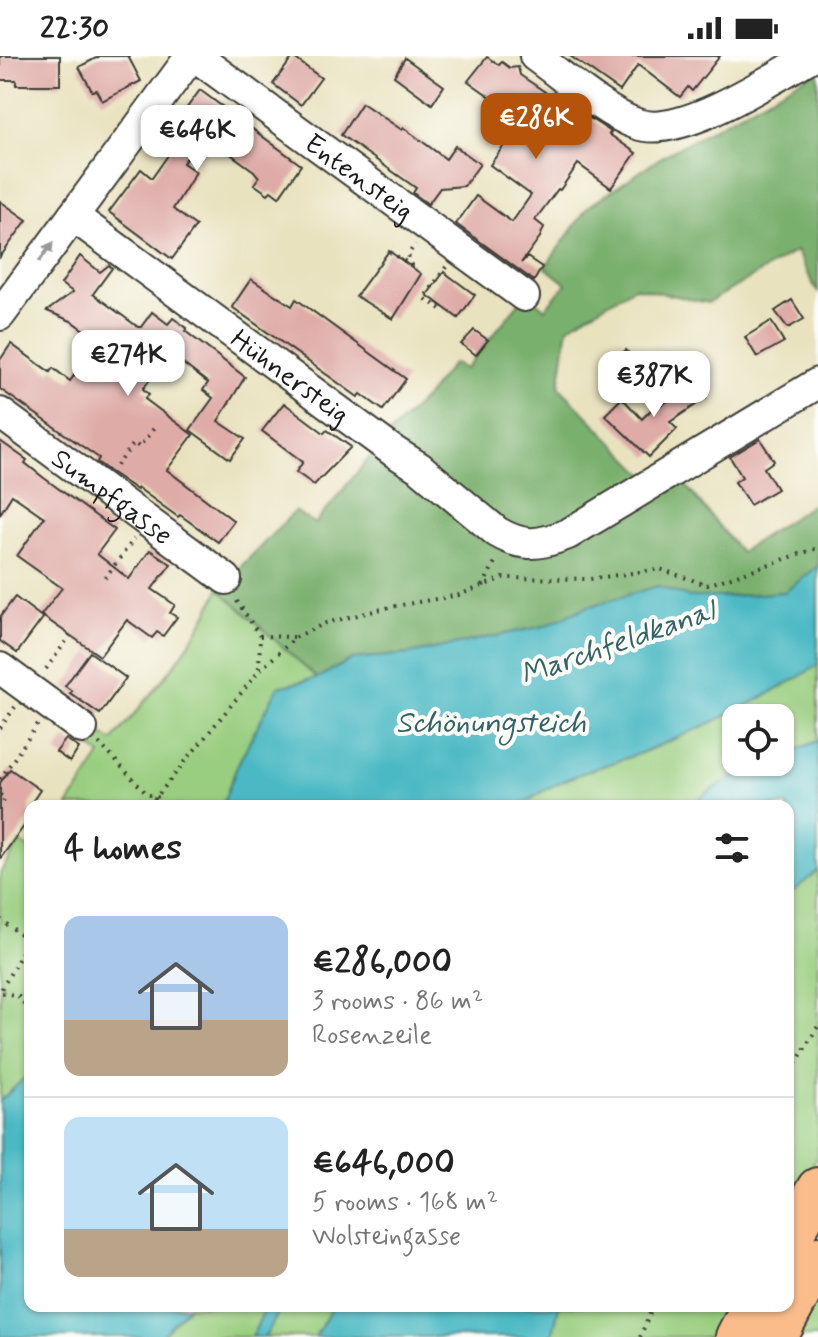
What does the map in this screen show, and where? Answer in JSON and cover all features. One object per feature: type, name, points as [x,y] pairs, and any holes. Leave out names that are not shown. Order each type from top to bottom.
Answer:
[{"type":"highway","points":[[794,1231],[818,1189]]},
{"type":"highway","points":[[794,1303],[818,1258]]},
{"type":"highway","points":[[737,1337],[750,1312]]},
{"type":"highway","points":[[776,1337],[789,1312]]},
{"type":"street","points":[[0,315],[193,56]]},
{"type":"street","name":"Entensteig","points":[[193,56],[524,296]]},
{"type":"street","points":[[535,56],[624,119],[658,129],[699,117],[812,56]]},
{"type":"street","name":"Hühnersteig","points":[[73,216],[420,468],[497,532],[528,545],[549,541],[576,529],[818,383]]},
{"type":"street","name":"Sumpfgasse","points":[[0,413],[226,579]]},
{"type":"street","points":[[0,668],[82,728]]},
{"type":"path","points":[[390,252],[411,265],[408,255],[427,226]]},
{"type":"path","points":[[446,312],[424,298],[458,248]]},
{"type":"path","points":[[102,488],[134,443],[139,447],[155,427]]},
{"type":"path","points":[[105,578],[148,522]]},
{"type":"path","points":[[154,800],[259,671],[296,637],[326,623],[390,607],[459,595],[503,578],[590,579],[660,569],[707,585],[818,548]]},
{"type":"path","points":[[226,579],[229,589],[260,636],[259,671]]},
{"type":"path","points":[[30,690],[70,636]]},
{"type":"path","points":[[260,636],[296,637]]},
{"type":"path","points":[[0,779],[39,723]]},
{"type":"path","points":[[82,728],[113,756],[147,794],[157,797]]},
{"type":"path","points":[[0,795],[5,798],[3,802]]},
{"type":"path","points":[[0,919],[24,936]]},
{"type":"path","points":[[24,949],[0,992],[18,996],[24,1004]]},
{"type":"path","points":[[794,1067],[818,1026]]},
{"type":"path","points":[[640,1337],[650,1312]]},
{"type":"green space","points":[[818,70],[818,293],[796,251],[708,303],[634,287],[568,327],[559,387],[647,477],[678,476],[740,552],[818,501],[818,566],[785,592],[688,597],[658,586],[584,608],[544,626],[410,654],[353,659],[317,678],[219,589],[295,511],[315,524],[387,436],[425,398],[453,363],[465,369],[519,303],[529,295],[545,309],[566,284],[545,267],[588,207],[663,156]]},
{"type":"green space","points":[[219,589],[317,678],[278,687],[238,764],[224,800],[72,800],[101,755],[77,736],[88,723],[112,741],[185,650]]},
{"type":"green space","points":[[818,665],[818,741],[794,750],[794,704],[750,704]]},
{"type":"green space","points":[[722,717],[722,776],[738,776],[697,800],[530,800],[565,780]]},
{"type":"green space","points":[[20,842],[24,845],[24,1079],[0,1101],[0,873]]},
{"type":"green space","points":[[818,871],[818,1156],[794,1197],[794,890]]},
{"type":"green space","points":[[818,1289],[818,1337],[793,1337]]},
{"type":"green space","points":[[183,1312],[263,1312],[252,1337],[160,1337]]},
{"type":"green space","points":[[279,1312],[330,1312],[315,1337],[265,1337]]},
{"type":"green space","points":[[558,1312],[729,1312],[716,1337],[552,1337]]},
{"type":"water","name":"Schönungsteich","points":[[818,566],[818,665],[750,704],[722,704],[722,717],[646,751],[565,780],[530,800],[224,800],[238,764],[278,687],[317,678],[353,659],[410,654],[544,626],[584,608],[658,586],[688,597],[785,592]]},
{"type":"water","points":[[818,741],[818,871],[794,890],[794,800],[698,800],[732,778],[794,776],[794,750]]},
{"type":"water","points":[[24,1079],[24,1312],[183,1312],[160,1337],[0,1337],[0,1101]]},
{"type":"water","points":[[263,1312],[279,1312],[265,1337],[252,1337]]},
{"type":"water","points":[[330,1312],[558,1312],[552,1337],[315,1337]]},
{"type":"building","points":[[0,56],[60,56],[60,85],[16,85],[16,80],[0,80]]},
{"type":"building","points":[[100,56],[128,56],[141,81],[102,101],[96,90],[92,91],[79,67]]},
{"type":"building","points":[[570,56],[720,56],[692,91],[688,87],[680,97],[638,65],[620,91]]},
{"type":"building","points":[[293,57],[321,78],[301,105],[273,84]]},
{"type":"building","points":[[487,57],[499,65],[502,62],[510,68],[518,67],[520,75],[545,92],[542,95],[575,119],[580,112],[636,153],[611,188],[578,164],[558,189],[535,220],[544,227],[521,263],[527,257],[542,267],[534,281],[456,224],[476,196],[512,222],[531,195],[490,165],[514,131],[491,115],[499,103],[468,81]]},
{"type":"building","points":[[405,58],[444,86],[432,104],[394,76]]},
{"type":"building","points":[[200,90],[301,165],[279,197],[271,191],[268,194],[254,184],[259,177],[254,171],[204,135],[183,163],[196,172],[173,209],[196,226],[172,259],[109,212],[141,169],[152,178],[185,131],[175,124]]},
{"type":"building","points":[[362,103],[402,130],[404,128],[446,159],[455,146],[480,164],[464,186],[440,188],[428,204],[413,193],[416,188],[341,135]]},
{"type":"building","points":[[0,201],[27,220],[0,257]]},
{"type":"building","points":[[389,251],[421,274],[393,319],[356,296]]},
{"type":"building","points":[[80,256],[100,272],[109,265],[112,268],[93,294],[138,327],[152,312],[168,324],[173,318],[187,328],[185,331],[245,377],[218,421],[245,439],[230,459],[190,430],[213,398],[203,390],[208,383],[169,353],[143,389],[149,394],[145,399],[193,435],[167,470],[234,521],[218,542],[109,471],[97,462],[99,458],[0,389],[0,360],[11,344],[50,372],[53,368],[70,381],[99,341],[71,321],[47,311],[73,292],[61,284]]},
{"type":"building","points":[[444,272],[475,295],[458,318],[427,295]]},
{"type":"building","points":[[251,279],[292,306],[296,299],[406,379],[383,410],[361,394],[358,397],[232,307]]},
{"type":"building","points":[[792,300],[804,319],[788,328],[775,311]]},
{"type":"building","points":[[771,321],[784,342],[757,357],[745,337]]},
{"type":"building","points":[[474,330],[488,340],[476,355],[461,344]]},
{"type":"building","points":[[626,350],[644,370],[632,381],[614,361]]},
{"type":"building","points":[[695,383],[706,398],[670,422],[677,429],[649,457],[605,415],[622,398],[642,419],[659,402],[662,405]]},
{"type":"building","points":[[284,403],[324,433],[327,430],[351,447],[314,485],[296,472],[303,462],[262,431]]},
{"type":"building","points":[[760,439],[774,461],[764,468],[777,489],[750,505],[735,482],[742,477],[730,457]]},
{"type":"building","points":[[0,441],[115,530],[97,554],[129,579],[150,550],[171,564],[152,589],[175,605],[170,613],[177,617],[163,636],[157,632],[152,638],[127,620],[100,656],[41,615],[62,588],[17,556],[44,517],[12,495],[0,514]]},
{"type":"building","points":[[15,597],[43,618],[17,653],[0,641],[0,617]]},
{"type":"building","points":[[90,652],[126,678],[100,714],[65,686]]},
{"type":"building","points":[[66,739],[79,748],[70,762],[56,752]]},
{"type":"building","points":[[10,769],[40,790],[33,800],[24,800],[24,826],[0,859],[0,783]]},
{"type":"water label","name":"Marchfeldkanal","points":[[617,642]]}]
